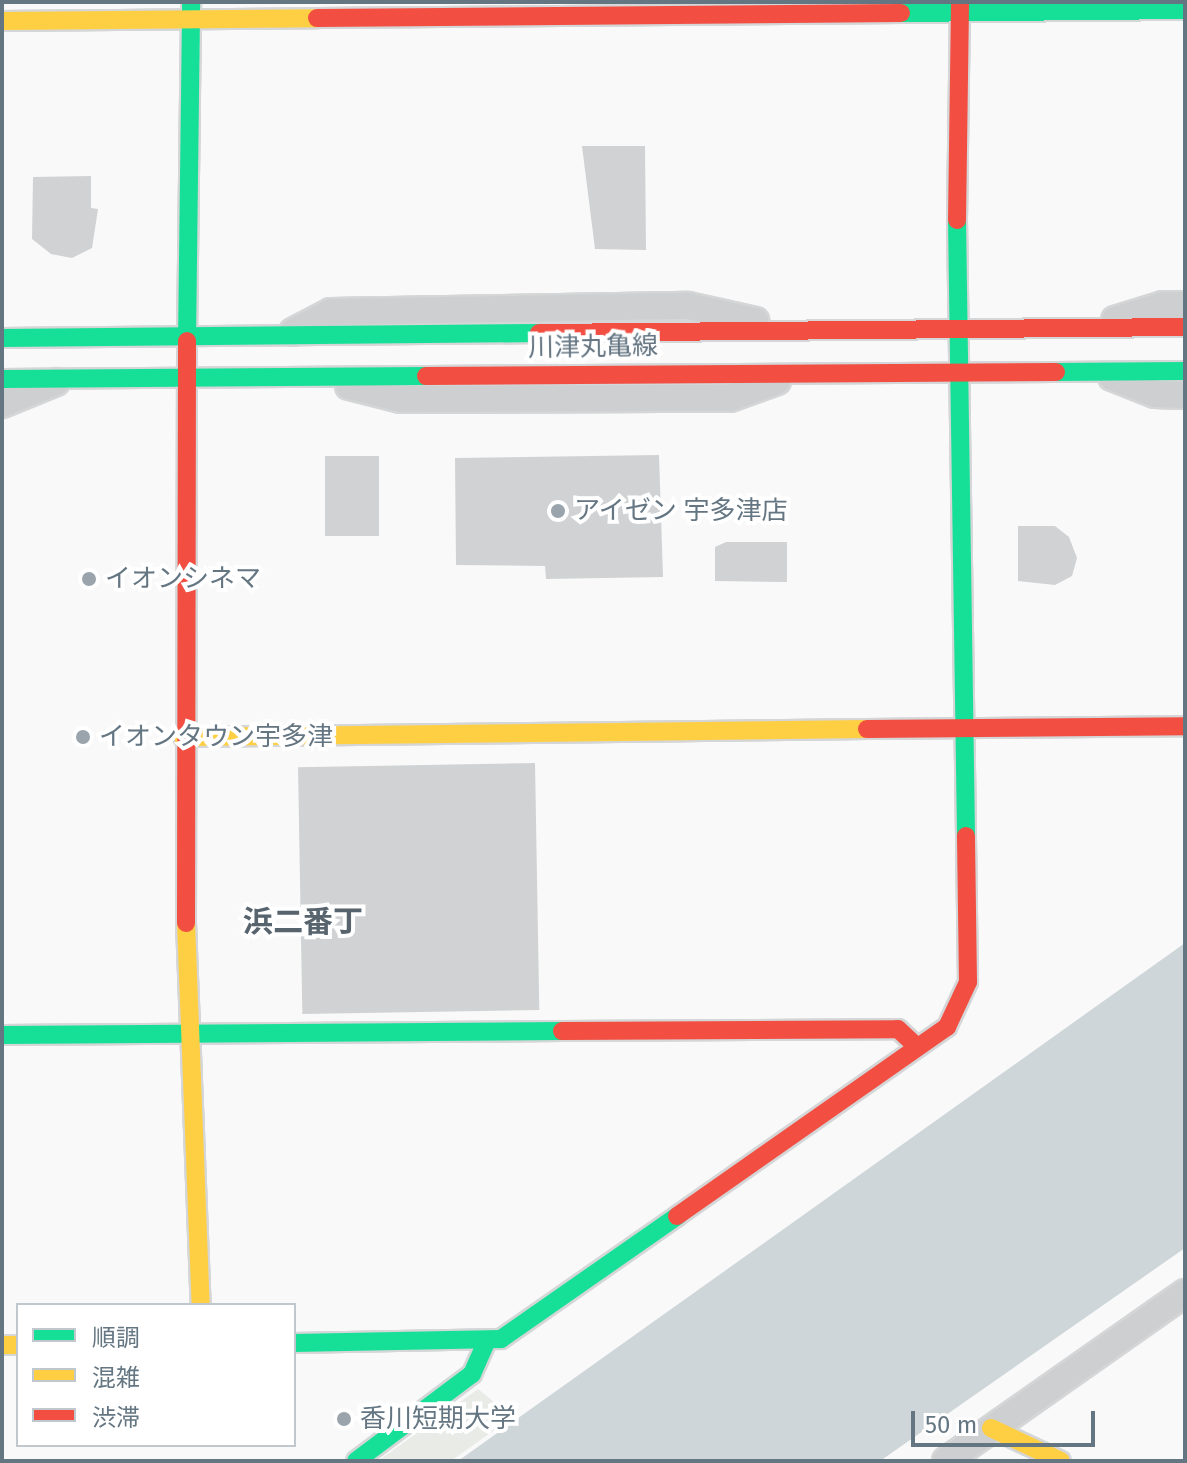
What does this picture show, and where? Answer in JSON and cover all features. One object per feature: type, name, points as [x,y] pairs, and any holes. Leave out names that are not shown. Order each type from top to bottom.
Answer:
[{"type":"street","points":[[2,21],[191,11],[960,6],[1185,10]]},
{"type":"street","points":[[296,1343],[487,1341],[513,1333],[947,1027],[968,982],[961,727],[958,329],[960,6]]},
{"type":"street","points":[[191,11],[183,737],[187,1034],[201,1303]]},
{"type":"street","points":[[1089,328],[1163,305],[1185,305]]},
{"type":"street","points":[[2,338],[290,334],[331,312],[688,306],[802,331],[1185,327]]},
{"type":"street","points":[[2,326],[36,338]]},
{"type":"street","points":[[2,379],[313,377],[401,399],[730,398],[807,370],[1185,371]]},
{"type":"street","points":[[1096,370],[1155,394],[1185,395]]},
{"type":"street","points":[[2,404],[63,378]]},
{"type":"street","points":[[183,737],[1185,726]]},
{"type":"street","points":[[2,1035],[898,1029],[917,1047]]},
{"type":"street","points":[[946,1461],[1185,1293]]},
{"type":"street","points":[[356,1461],[472,1374],[487,1341]]},
{"type":"street","points":[[991,1428],[1061,1461]]},
{"type":"shaded area","points":[[1185,943],[1185,1248],[880,1461],[458,1461]]},
{"type":"shaded area","points":[[478,1389],[505,1411],[507,1421],[451,1461],[378,1461]]},
{"type":"building","points":[[582,146],[645,146],[646,250],[595,249]]},
{"type":"building","points":[[91,176],[91,208],[98,209],[92,248],[72,258],[51,254],[32,239],[33,177]]},
{"type":"building","name":"アイゼン 宇多津店","points":[[659,455],[663,577],[546,579],[545,566],[456,565],[455,458]]},
{"type":"building","points":[[325,456],[379,456],[379,536],[325,536]]},
{"type":"building","points":[[1018,526],[1055,526],[1069,537],[1077,558],[1072,576],[1055,585],[1018,581]]},
{"type":"building","points":[[726,542],[787,542],[787,582],[715,581],[715,547]]},
{"type":"building","points":[[535,763],[539,1010],[302,1014],[298,767]]},
{"type":"traffic: fast","points":[[187,341],[191,2]]},
{"type":"traffic: fast","points":[[901,13],[1185,10]]},
{"type":"traffic: fast","points":[[957,220],[966,836]]},
{"type":"traffic: fast","points":[[2,338],[539,333]]},
{"type":"traffic: fast","points":[[1056,372],[1185,371]]},
{"type":"traffic: fast","points":[[2,379],[426,376]]},
{"type":"traffic: fast","points":[[2,1035],[562,1031]]},
{"type":"traffic: fast","points":[[296,1343],[501,1339],[677,1216]]},
{"type":"traffic: fast","points":[[356,1461],[472,1374],[487,1341]]},
{"type":"traffic: slow","points":[[2,21],[317,18]]},
{"type":"traffic: slow","points":[[183,737],[867,729]]},
{"type":"traffic: slow","points":[[186,923],[201,1303]]},
{"type":"traffic: slow","points":[[2,1345],[16,1345]]},
{"type":"traffic: slow","points":[[991,1428],[1061,1461]]},
{"type":"traffic: jam","points":[[957,220],[960,2]]},
{"type":"traffic: jam","points":[[317,18],[901,13]]},
{"type":"traffic: jam","points":[[539,333],[1185,327]]},
{"type":"traffic: jam","points":[[186,923],[187,341]]},
{"type":"traffic: jam","points":[[426,376],[1056,372]]},
{"type":"traffic: jam","points":[[867,729],[1185,726]]},
{"type":"traffic: jam","points":[[677,1216],[947,1027],[968,982],[966,836]]},
{"type":"traffic: jam","points":[[562,1031],[898,1029],[917,1047]]},
{"type":"place","name":"アイゼン 宇多津店","points":[[558,511]]},
{"type":"place","name":"イオンシネマ","points":[[89,579]]},
{"type":"place","name":"イオンタウン宇多津","points":[[83,737]]},
{"type":"place","name":"香川短期大学","points":[[344,1419]]},
{"type":"district","name":"浜二番丁","points":[[303,922]]}]
